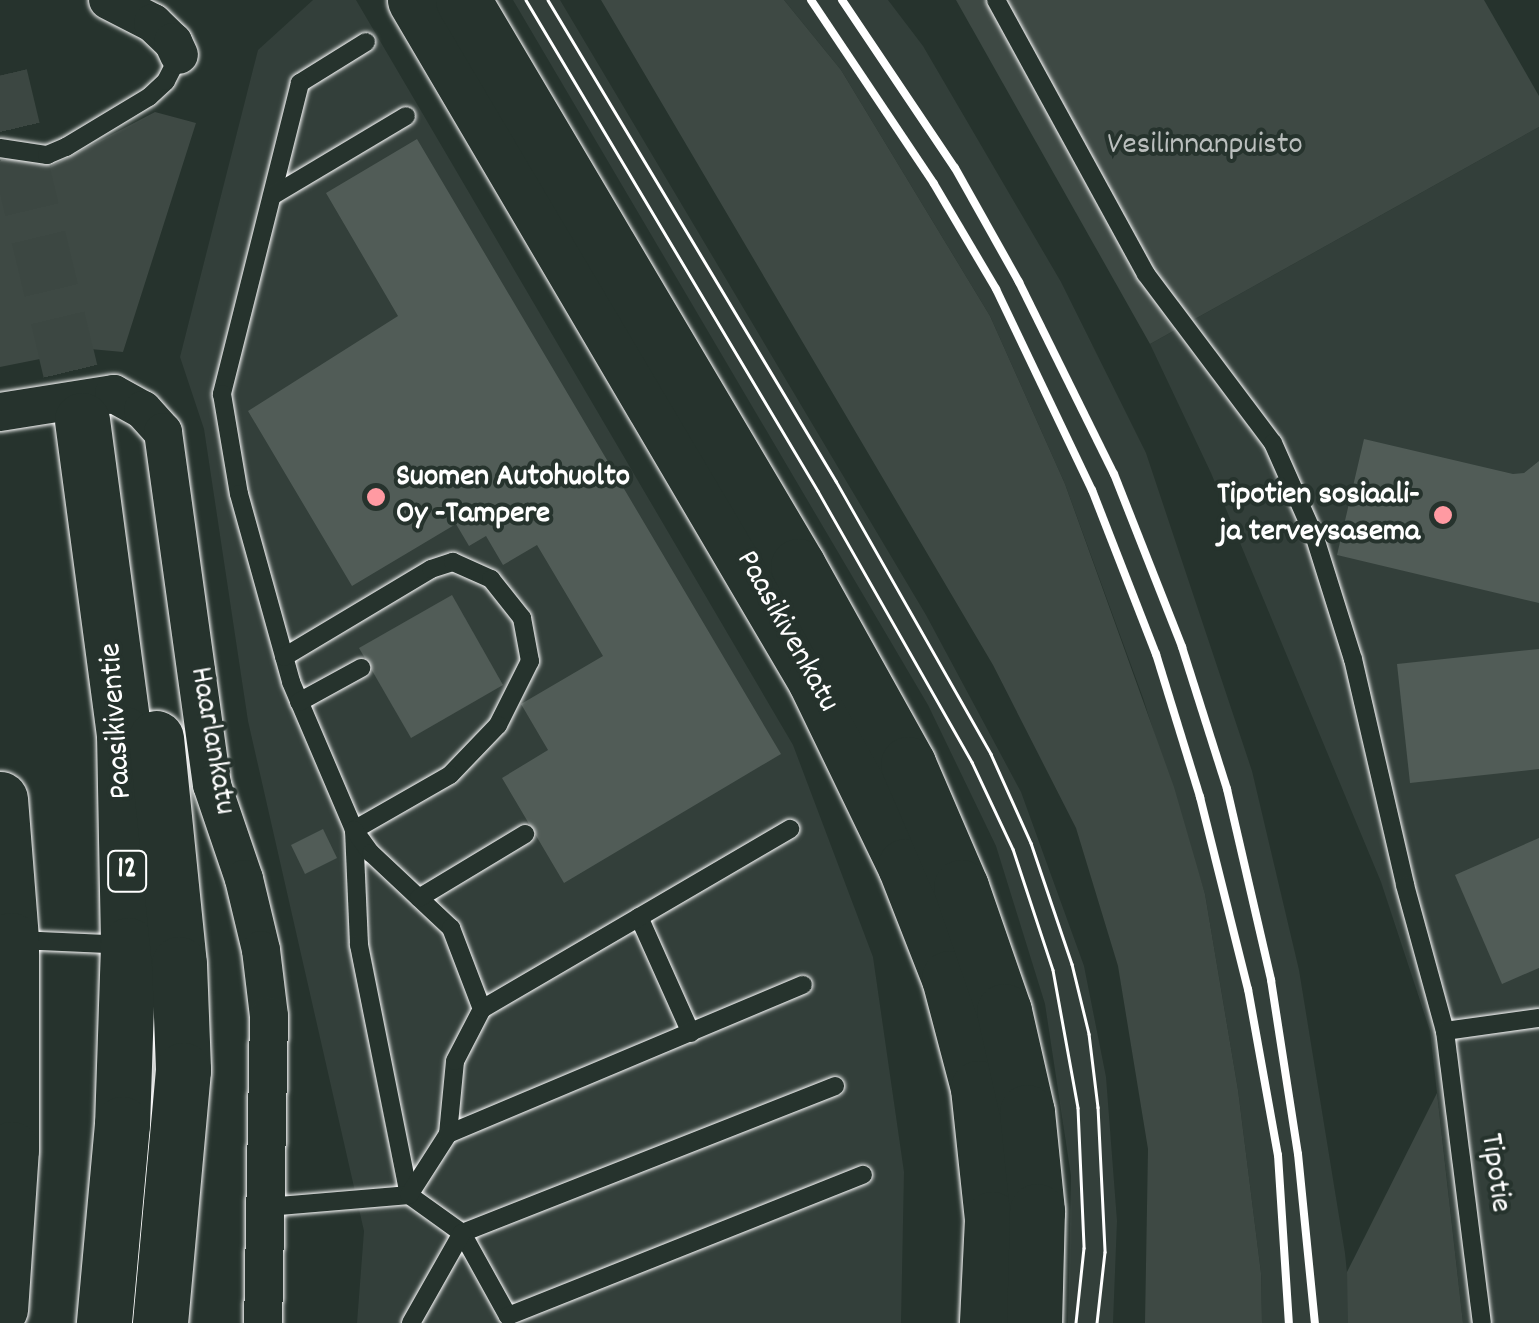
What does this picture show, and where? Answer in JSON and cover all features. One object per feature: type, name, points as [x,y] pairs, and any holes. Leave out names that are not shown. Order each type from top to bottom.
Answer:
[{"type":"main road","name":"Paasikivenkatu","points":[[415,0],[815,680],[905,866],[949,978],[978,1088],[992,1219],[987,1323]]},
{"type":"main road","name":"Paasikivenkatu","points":[[462,0],[798,566],[908,764],[962,887],[1004,1011],[1027,1112],[1037,1211],[1034,1323]]},
{"type":"main road","name":"Paasikiventie","points":[[82,420],[124,734],[128,945],[122,1124],[104,1323]]},
{"type":"main road","points":[[100,539],[155,723],[179,964],[182,1070],[160,1323]]},
{"type":"main road","points":[[0,799],[10,940],[11,1149],[0,1308]]},
{"type":"street","points":[[108,0],[153,23],[174,42],[179,55]]},
{"type":"street","name":"Haarlankatu","points":[[0,412],[114,394],[143,410],[163,432],[212,785],[244,879],[262,950],[269,1016],[263,1323]]},
{"type":"street","name":"Haarlankatu","points":[[266,1285],[275,1323]]},
{"type":"lane","name":"Tipotie","points":[[996,0],[1146,274],[1246,402],[1274,443],[1299,496],[1353,659],[1405,885],[1445,1031],[1482,1323]]},
{"type":"lane","points":[[366,42],[300,83],[222,394],[239,494],[299,702],[354,830],[372,854],[451,928],[482,1008]]},
{"type":"lane","points":[[0,148],[47,155],[66,147],[148,97],[166,81],[179,55]]},
{"type":"lane","points":[[272,196],[406,116]]},
{"type":"lane","points":[[284,656],[431,569],[452,562],[491,579],[522,618],[530,661],[498,725],[450,775],[354,830]]},
{"type":"lane","points":[[299,702],[361,668]]},
{"type":"lane","points":[[409,1196],[448,1134],[455,1061],[482,1008],[790,829]]},
{"type":"lane","points":[[354,830],[359,945],[409,1196]]},
{"type":"lane","points":[[419,898],[524,834]]},
{"type":"lane","points":[[639,918],[691,1033]]},
{"type":"lane","points":[[10,940],[128,945]]},
{"type":"lane","points":[[448,1134],[803,985]]},
{"type":"lane","points":[[1445,1031],[1539,1018]]},
{"type":"lane","points":[[411,1323],[462,1234],[835,1086]]},
{"type":"lane","points":[[267,1207],[409,1196],[462,1234],[508,1316],[863,1175]]},
{"type":"shaded area","points":[[313,0],[356,0],[793,745],[873,957],[904,1172],[901,1323],[357,1323],[364,1231],[248,721],[204,429],[180,357],[258,50]]},
{"type":"shaded area","points":[[513,0],[560,0],[926,615],[1021,792],[1084,966],[1106,1077],[1117,1221],[1113,1323],[1068,1323],[1071,1176],[1045,1004],[996,846],[928,705]]},
{"type":"shaded area","points":[[784,0],[888,0],[923,46],[1061,282],[1146,453],[1252,771],[1299,970],[1345,1253],[1352,1323],[1262,1323],[1261,1273],[1238,1090],[1205,894],[1143,698],[1065,484],[990,316],[841,70]]},
{"type":"shaded area","points":[[1539,127],[1539,1323],[1463,1323],[1430,1031],[1381,882],[1211,473],[1150,344]]},
{"type":"green space","points":[[601,0],[784,0],[841,70],[990,316],[1065,484],[1174,787],[1205,894],[1238,1090],[1261,1273],[1262,1323],[1145,1323],[1148,1149],[1118,966],[1076,828],[993,665]]},
{"type":"green space","name":"Vesilinnanpuisto","points":[[956,0],[1484,0],[1539,96],[1539,127],[1150,344]]},
{"type":"green space","points":[[155,112],[196,123],[123,352],[90,349],[0,367],[0,162],[42,171]]},
{"type":"green space","points":[[1437,1093],[1463,1323],[1348,1323],[1347,1272]]},
{"type":"building","points":[[417,139],[781,754],[564,883],[502,778],[548,750],[521,704],[603,656],[537,545],[503,565],[486,536],[469,546],[456,524],[352,586],[248,411],[398,316],[326,193]]},
{"type":"building","name":"Tipotien sosiaali- ja terveysasema","points":[[1364,439],[1513,474],[1524,473],[1539,461],[1539,603],[1337,555]]},
{"type":"building","points":[[452,595],[503,685],[411,738],[359,648]]},
{"type":"building","points":[[1539,649],[1539,769],[1410,783],[1397,664]]},
{"type":"building","points":[[323,829],[337,858],[305,874],[291,845]]},
{"type":"building","points":[[1539,838],[1539,968],[1502,984],[1455,875]]},
{"type":"tunnel","points":[[0,75],[82,420]]},
{"type":"tram line","points":[[526,0],[818,491],[972,762],[1013,849],[1053,970],[1078,1108],[1084,1248],[1076,1323]]},
{"type":"tram line","points":[[548,0],[836,481],[991,754],[1031,843],[1072,964],[1089,1034],[1098,1107],[1105,1252],[1097,1323]]},
{"type":"railway","points":[[811,0],[934,184],[996,289],[1092,490],[1156,654],[1200,797],[1248,989],[1278,1155],[1289,1323]]},
{"type":"railway","points":[[842,0],[955,168],[1019,282],[1114,474],[1182,647],[1227,789],[1271,980],[1298,1154],[1315,1323]]},
{"type":"place","name":"Suomen Autohuolto Oy -Tampere","points":[[376,497]]},
{"type":"place","name":"Tipotien sosiaali- ja terveysasema","points":[[1443,515]]}]
